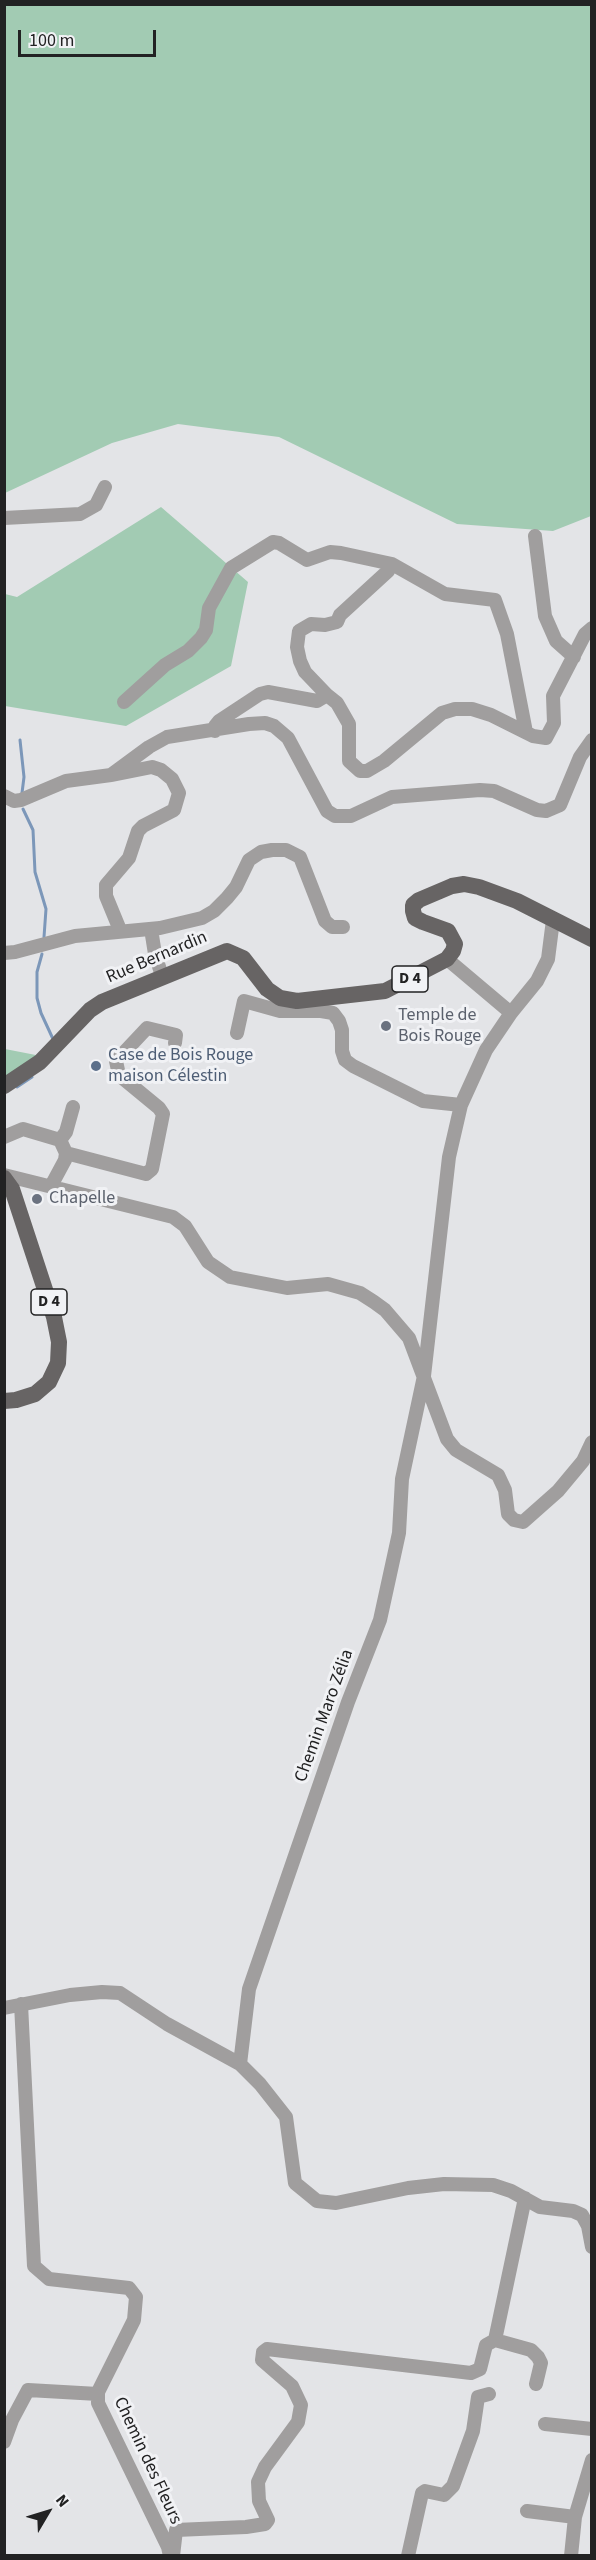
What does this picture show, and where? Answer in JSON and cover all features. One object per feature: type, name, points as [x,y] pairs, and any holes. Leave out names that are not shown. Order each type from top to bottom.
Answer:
[{"type":"main road","name":"D 4","points":[[447,959],[455,944],[452,936],[447,931],[415,918],[413,905],[419,900],[452,886],[464,884],[517,901],[591,939]]},
{"type":"main road","name":"Rue Bernardin","points":[[4,1086],[46,1057],[90,1010],[102,1002],[218,953],[231,951],[243,957],[267,989],[280,998],[297,1001],[385,991],[447,959]]},
{"type":"main road","name":"D 4","points":[[4,1177],[12,1189],[54,1317],[59,1342],[58,1364],[49,1382],[34,1394],[4,1401]]},
{"type":"street","points":[[4,518],[80,514],[96,505],[105,487]]},
{"type":"street","points":[[535,536],[545,616],[556,641],[574,657]]},
{"type":"street","points":[[124,702],[165,665],[188,651],[201,638],[206,630],[209,608],[231,568],[267,545],[279,543],[307,560],[330,552],[341,553],[392,564],[445,594],[495,600],[507,634],[526,732]]},
{"type":"street","points":[[392,564],[388,571],[340,615],[337,622],[325,626],[311,624],[304,626],[297,637],[300,661],[305,672],[337,703],[347,718],[350,734],[349,761],[360,771],[367,771],[384,761],[447,710],[472,709],[540,738],[546,738],[551,733],[554,723],[553,696],[585,634],[591,628]]},
{"type":"street","points":[[215,731],[215,726],[219,721],[260,694],[268,692],[317,701],[327,694]]},
{"type":"street","points":[[111,775],[149,747],[167,737],[265,723],[282,731],[294,746],[327,811],[339,817],[351,816],[392,797],[480,790],[494,790],[537,810],[554,809],[564,798],[580,757],[591,740]]},
{"type":"street","points":[[4,796],[14,801],[21,800],[66,781],[140,771],[152,767],[161,770],[172,779],[179,793],[174,810],[138,831],[129,858],[106,885],[106,896],[120,930]]},
{"type":"street","points":[[4,953],[65,939],[120,930],[151,929],[208,915],[236,887],[249,860],[261,852],[272,850],[286,850],[300,857],[325,921],[332,927],[344,927]]},
{"type":"street","name":"Chemin Maro Zélia","points":[[240,2064],[249,1989],[348,1702],[380,1620],[399,1533],[406,1450],[424,1376],[451,1147],[461,1105],[486,1050],[511,1013],[533,987],[548,959],[553,920]]},
{"type":"street","points":[[151,929],[155,954],[162,976]]},
{"type":"street","points":[[447,959],[511,1013]]},
{"type":"street","points":[[237,1033],[244,1001],[280,1011],[321,1011],[333,1014],[339,1020],[342,1030],[342,1051],[345,1060],[353,1066],[423,1101],[461,1105]]},
{"type":"street","points":[[66,1154],[146,1174],[152,1169],[163,1114],[159,1108],[119,1075],[116,1061],[147,1029],[176,1035],[175,1043]]},
{"type":"street","points":[[60,1140],[66,1132],[73,1107]]},
{"type":"street","points":[[4,1137],[23,1129],[60,1140]]},
{"type":"street","points":[[51,1186],[65,1161],[66,1154],[60,1140]]},
{"type":"street","points":[[4,1177],[173,1216],[185,1226],[208,1262],[230,1277],[287,1288],[328,1284],[360,1293],[384,1310],[409,1338],[447,1439],[456,1450],[498,1475],[505,1490],[508,1514],[514,1520],[523,1522],[558,1491],[583,1461],[591,1442]]},
{"type":"street","points":[[4,2008],[81,1994],[120,1993],[167,2024],[240,2064],[260,2084],[286,2117],[295,2183],[317,2201],[336,2203],[408,2188],[444,2184],[494,2185],[540,2207],[573,2211],[582,2216],[588,2226],[591,2247]]},
{"type":"street","name":"Chemin des Fleurs","points":[[21,2004],[34,2266],[49,2279],[129,2288],[136,2297],[134,2320],[98,2394],[98,2403],[171,2556]]},
{"type":"street","points":[[495,2340],[525,2198]]},
{"type":"street","points":[[171,2556],[176,2530],[246,2527],[265,2524],[268,2520],[259,2501],[258,2482],[265,2467],[290,2436],[301,2415],[301,2405],[292,2386],[262,2360],[263,2352],[267,2349],[471,2373],[480,2369],[486,2345],[495,2340],[531,2350],[538,2357],[541,2363],[536,2384]]},
{"type":"street","points":[[4,2442],[12,2420],[28,2391],[98,2394]]},
{"type":"street","points":[[408,2556],[422,2493],[425,2491],[444,2495],[453,2486],[473,2431],[478,2397],[489,2394]]},
{"type":"street","points":[[545,2424],[591,2429]]},
{"type":"street","points":[[571,2556],[575,2517],[591,2460]]},
{"type":"street","points":[[526,2511],[575,2517]]},
{"type":"green space","points":[[4,5],[591,5],[591,516],[553,531],[457,524],[279,437],[178,424],[112,443],[5,493]]},
{"type":"green space","points":[[161,507],[248,582],[231,666],[126,726],[5,706],[5,594],[17,597]]},
{"type":"green space","points":[[5,1049],[46,1057],[5,1086]]},
{"type":"waterway","points":[[20,740],[24,777],[22,793]]},
{"type":"waterway","points":[[23,809],[33,830],[35,872],[46,909],[44,937]]},
{"type":"waterway","points":[[42,954],[37,972],[37,998],[53,1039]]},
{"type":"waterway","points":[[17,1087],[32,1077]]},
{"type":"place","name":"Temple de Bois Rouge","points":[[386,1026]]},
{"type":"place","name":"Case de Bois Rouge maison Célestin","points":[[96,1066]]},
{"type":"place","name":"Chapelle","points":[[37,1199]]}]
